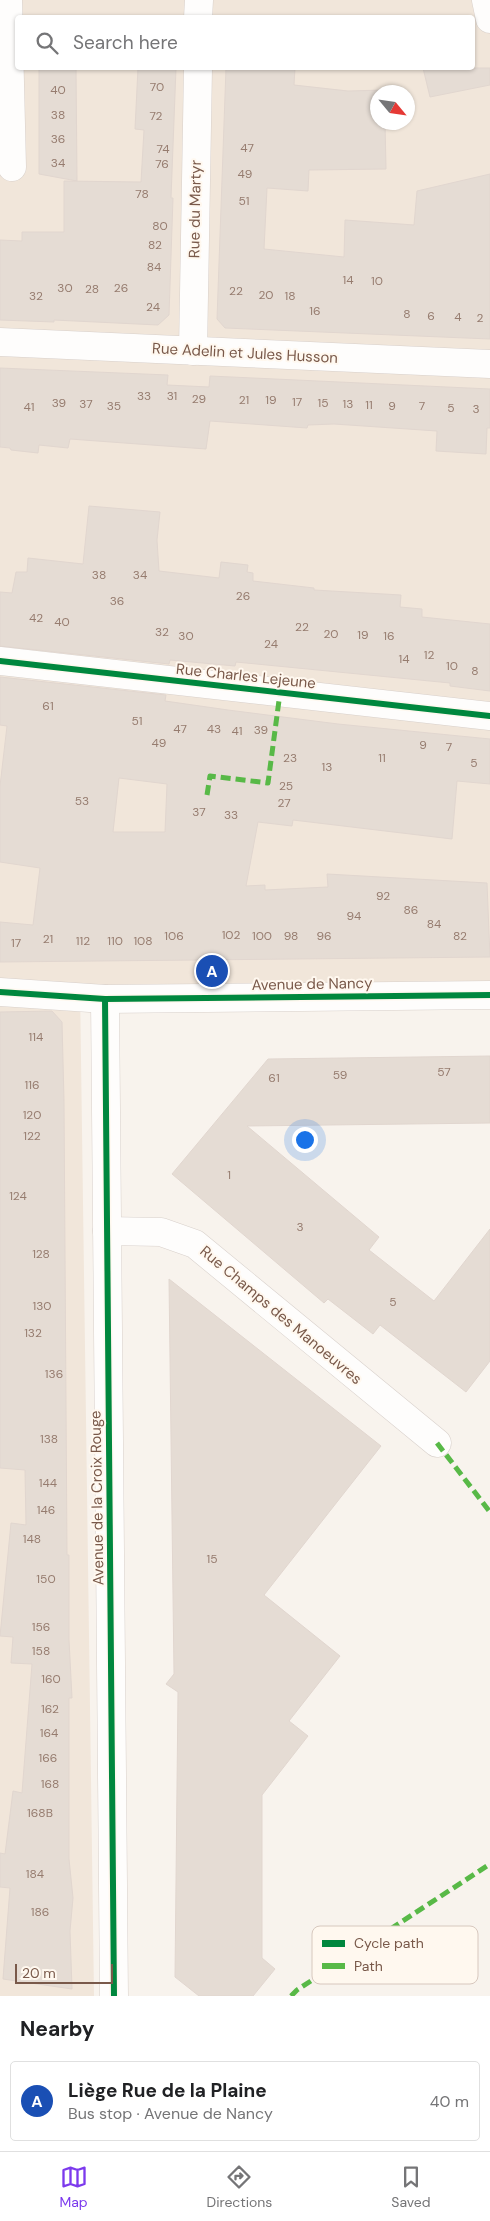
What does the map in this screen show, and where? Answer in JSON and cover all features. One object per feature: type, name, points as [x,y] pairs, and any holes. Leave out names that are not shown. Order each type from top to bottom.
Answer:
[{"type":"street","points":[[8,0],[12,167]]},
{"type":"street","points":[[198,15],[199,0]]},
{"type":"street","points":[[486,0],[490,19]]},
{"type":"street","name":"Rue du Martyr","points":[[193,351],[198,70]]},
{"type":"street","name":"Rue Adelin et Jules Husson","points":[[0,342],[490,364]]},
{"type":"street","name":"Rue Charles Lejeune","points":[[0,661],[490,716]]},
{"type":"street","name":"Avenue de Nancy","points":[[0,992],[105,999],[490,995]]},
{"type":"street","name":"Avenue de la Croix Rouge","points":[[105,999],[114,1996]]},
{"type":"street","name":"Rue Champs des Manoeuvres","points":[[107,1231],[161,1232],[195,1244],[437,1443]]},
{"type":"shaded area","points":[[0,0],[490,0],[490,990],[80,986],[94,1996],[0,1996]]},
{"type":"building","points":[[475,68],[490,68],[490,85],[430,97],[423,70],[475,70]]},
{"type":"building","points":[[39,70],[76,70],[77,181],[39,174]]},
{"type":"building","points":[[138,70],[176,70],[169,315],[158,325],[54,320],[54,322],[0,320],[0,240],[22,241],[22,232],[64,232],[64,181],[141,182],[144,130],[135,129]]},
{"type":"building","points":[[226,70],[295,70],[294,85],[348,91],[370,90],[370,130],[385,130],[386,169],[309,170],[308,191],[267,188],[264,249],[344,257],[345,220],[414,225],[417,191],[490,174],[490,339],[225,328],[217,319]]},
{"type":"building","points":[[0,368],[168,375],[167,385],[209,387],[210,376],[490,389],[490,428],[487,428],[486,454],[436,451],[437,431],[334,424],[308,425],[307,428],[210,421],[206,449],[70,439],[68,448],[39,445],[38,453],[11,450],[10,448],[0,447]]},
{"type":"building","points":[[89,506],[160,512],[157,540],[159,571],[219,578],[221,562],[248,565],[247,572],[253,573],[253,581],[314,588],[314,590],[401,595],[400,607],[422,609],[422,617],[490,624],[490,691],[450,686],[450,683],[236,662],[235,666],[170,660],[169,664],[0,646],[0,592],[12,593],[16,572],[27,572],[28,558],[83,564]]},
{"type":"building","points":[[0,677],[166,695],[165,701],[338,724],[490,739],[490,784],[457,781],[452,839],[293,820],[292,826],[258,822],[246,886],[265,885],[265,890],[328,887],[327,874],[487,883],[490,957],[0,962],[0,922],[33,925],[40,868],[0,862],[0,786],[7,726],[0,725]],"holes":[[[119,778],[167,784],[165,832],[113,832]]]},
{"type":"building","points":[[52,1011],[62,1022],[64,1101],[67,1555],[69,1555],[69,1640],[72,1698],[69,1698],[69,1859],[73,1898],[70,1931],[72,1989],[3,1979],[10,1888],[0,1887],[0,1853],[5,1854],[13,1791],[22,1793],[32,1664],[11,1663],[13,1637],[0,1636],[11,1523],[26,1525],[25,1470],[0,1468],[0,1012]]},
{"type":"building","points":[[490,1056],[490,1123],[247,1126],[379,1237],[369,1250],[434,1301],[490,1229],[490,1361],[466,1392],[380,1325],[373,1334],[328,1299],[324,1303],[172,1174],[268,1059]]},
{"type":"building","points":[[169,1279],[381,1446],[264,1595],[340,1656],[289,1721],[308,1736],[262,1795],[262,1958],[275,1969],[253,1996],[199,1996],[175,1977],[178,1692],[166,1684],[174,1674]]},
{"type":"marked path","points":[[207,795],[210,776],[268,783],[280,693]]},
{"type":"marked path","points":[[437,1443],[490,1512]]},
{"type":"marked path","points":[[395,1926],[490,1864]]},
{"type":"marked path","points":[[291,1996],[312,1980]]},
{"type":"cycle path","points":[[0,661],[490,716]]},
{"type":"cycle path","points":[[0,992],[105,999],[490,995]]},
{"type":"cycle path","points":[[105,999],[114,1996]]},
{"type":"place","name":"Liège Rue de la Plaine","points":[[212,971]]}]
